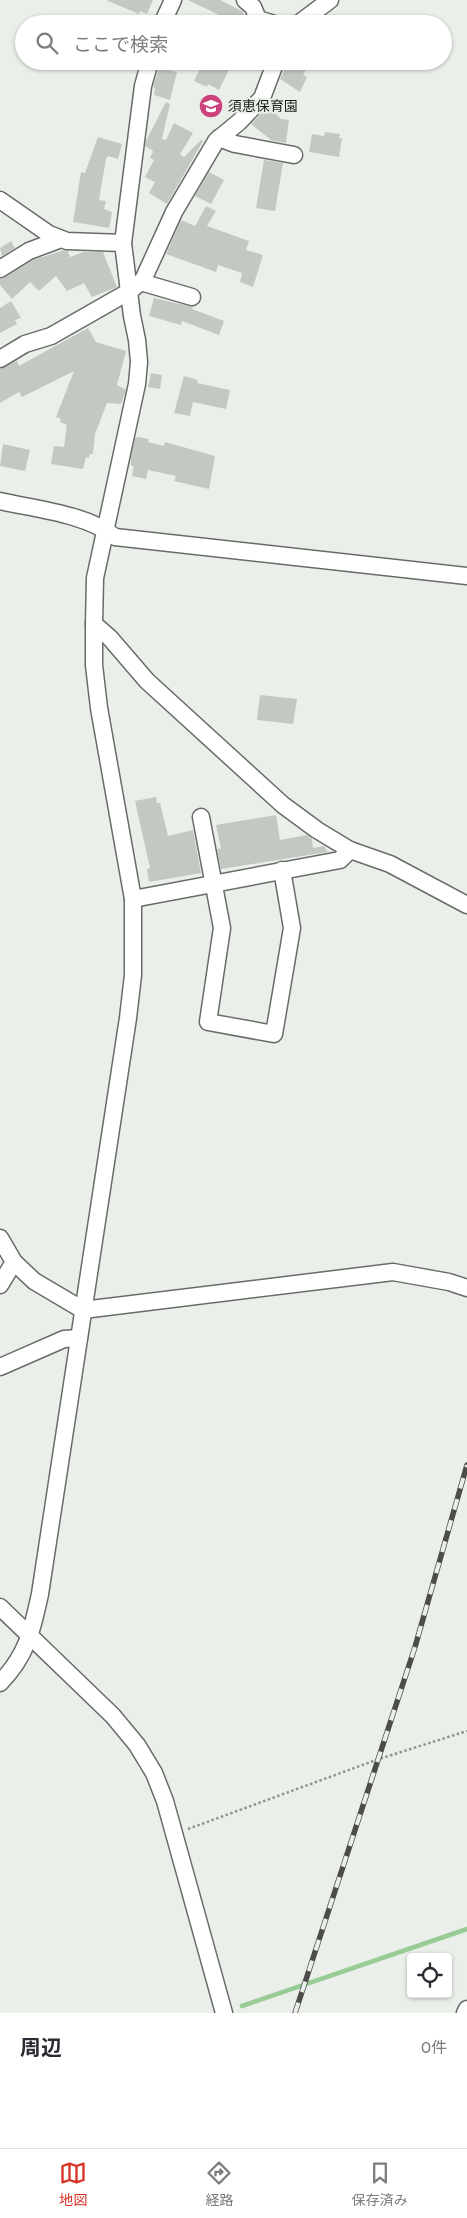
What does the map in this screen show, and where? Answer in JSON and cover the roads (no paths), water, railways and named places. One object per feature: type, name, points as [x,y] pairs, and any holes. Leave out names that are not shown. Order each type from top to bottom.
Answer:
[{"type":"street","points":[[166,15],[173,0]]},
{"type":"street","points":[[245,0],[253,7],[256,15]]},
{"type":"street","points":[[310,15],[330,0]]},
{"type":"street","points":[[0,1684],[20,1660],[31,1637],[40,1594],[133,975],[134,899],[99,708],[94,665],[94,624],[95,578],[137,384],[138,348],[123,243],[144,86],[148,70]]},
{"type":"street","points":[[0,359],[25,344],[51,336],[130,291],[143,280],[174,212],[219,138],[262,98],[273,70]]},
{"type":"street","points":[[219,138],[235,144],[294,155]]},
{"type":"street","points":[[0,200],[49,234],[61,239],[85,244],[123,243]]},
{"type":"street","points":[[0,269],[28,252],[61,239]]},
{"type":"street","points":[[143,280],[144,283],[192,297]]},
{"type":"street","points":[[0,501],[74,518],[105,529],[115,537],[467,576]]},
{"type":"street","points":[[94,624],[110,638],[147,681],[283,805],[317,830],[350,850],[390,864],[467,906]]},
{"type":"street","points":[[201,817],[222,928],[208,1022],[274,1034],[292,928],[282,870]]},
{"type":"street","points":[[134,899],[340,860],[350,850]]},
{"type":"street","points":[[0,1238],[14,1262],[34,1281],[83,1310],[393,1272],[449,1282],[467,1288]]},
{"type":"street","points":[[0,1285],[14,1262]]},
{"type":"street","points":[[0,1367],[64,1340],[79,1338]]},
{"type":"street","points":[[0,1607],[113,1716],[137,1745],[154,1773],[175,1834],[224,2013]]},
{"type":"street","points":[[465,2013],[467,2009]]},
{"type":"waterway","points":[[242,2006],[467,1929]]},
{"type":"railway","points":[[295,2013],[415,1647],[467,1465]]},
{"type":"place","name":"須恵保育園","points":[[211,106]]}]
